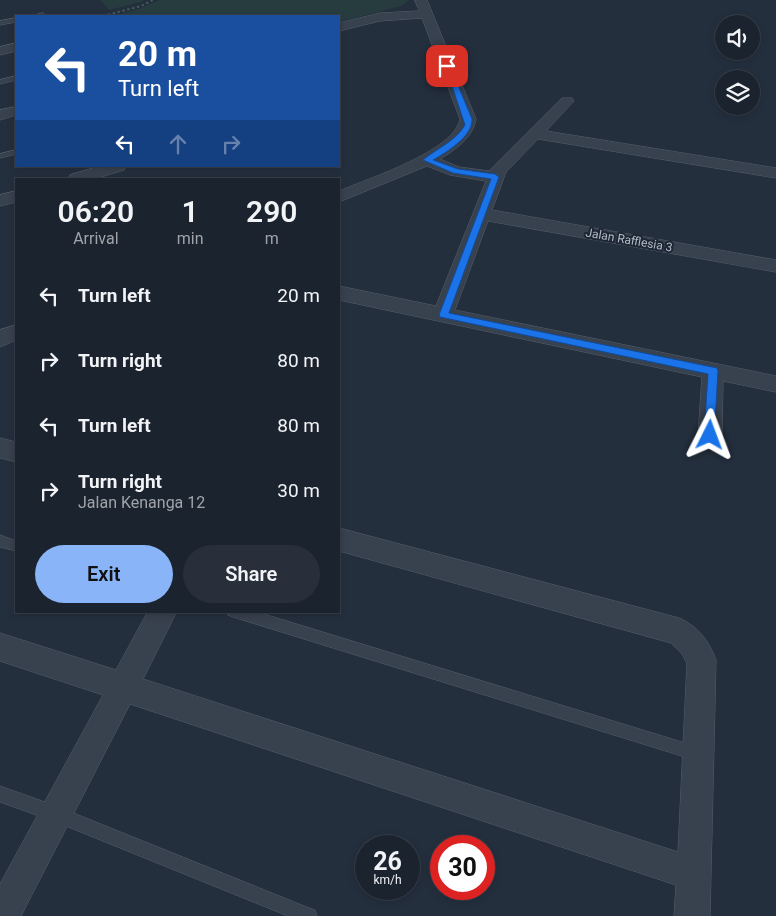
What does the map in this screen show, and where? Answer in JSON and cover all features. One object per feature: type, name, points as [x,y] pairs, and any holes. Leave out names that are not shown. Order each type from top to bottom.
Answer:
[{"type":"street","points":[[340,27],[424,7],[469,125],[446,148],[427,160],[340,197]]},
{"type":"street","points":[[0,51],[15,47]]},
{"type":"street","points":[[443,315],[495,177],[501,166],[567,101]]},
{"type":"street","points":[[0,116],[15,111]]},
{"type":"street","points":[[534,134],[776,173]]},
{"type":"street","points":[[427,160],[456,171],[495,177]]},
{"type":"street","points":[[79,178],[115,167]]},
{"type":"street","points":[[0,201],[15,196]]},
{"type":"street","name":"Jalan Rafflesia 3","points":[[482,214],[776,266]]},
{"type":"street","points":[[340,293],[776,384]]},
{"type":"street","points":[[0,339],[15,332]]},
{"type":"street","points":[[710,435],[713,371]]},
{"type":"street","points":[[0,448],[15,452]]},
{"type":"street","points":[[340,539],[679,632],[692,644],[702,660],[692,916]]},
{"type":"street","points":[[2,916],[162,613]]},
{"type":"street","points":[[0,647],[694,874]]},
{"type":"lane","points":[[0,23],[15,20]]},
{"type":"lane","points":[[0,82],[15,78]]},
{"type":"lane","points":[[0,156],[15,152]]},
{"type":"lane","points":[[0,541],[15,546]]},
{"type":"lane","points":[[240,613],[698,754]]},
{"type":"lane","points":[[0,794],[56,814],[309,916]]},
{"type":"path","points":[[108,15],[141,6],[153,0]]},
{"type":"green space","points":[[100,0],[143,0],[144,1],[109,10]]},
{"type":"green space","points":[[159,0],[409,0],[401,6],[340,22],[340,15],[117,15],[139,9]]},
{"type":"route","points":[[447,66],[469,125],[465,131],[440,153],[427,160],[456,171],[495,177],[443,315],[713,371],[710,435]]}]
